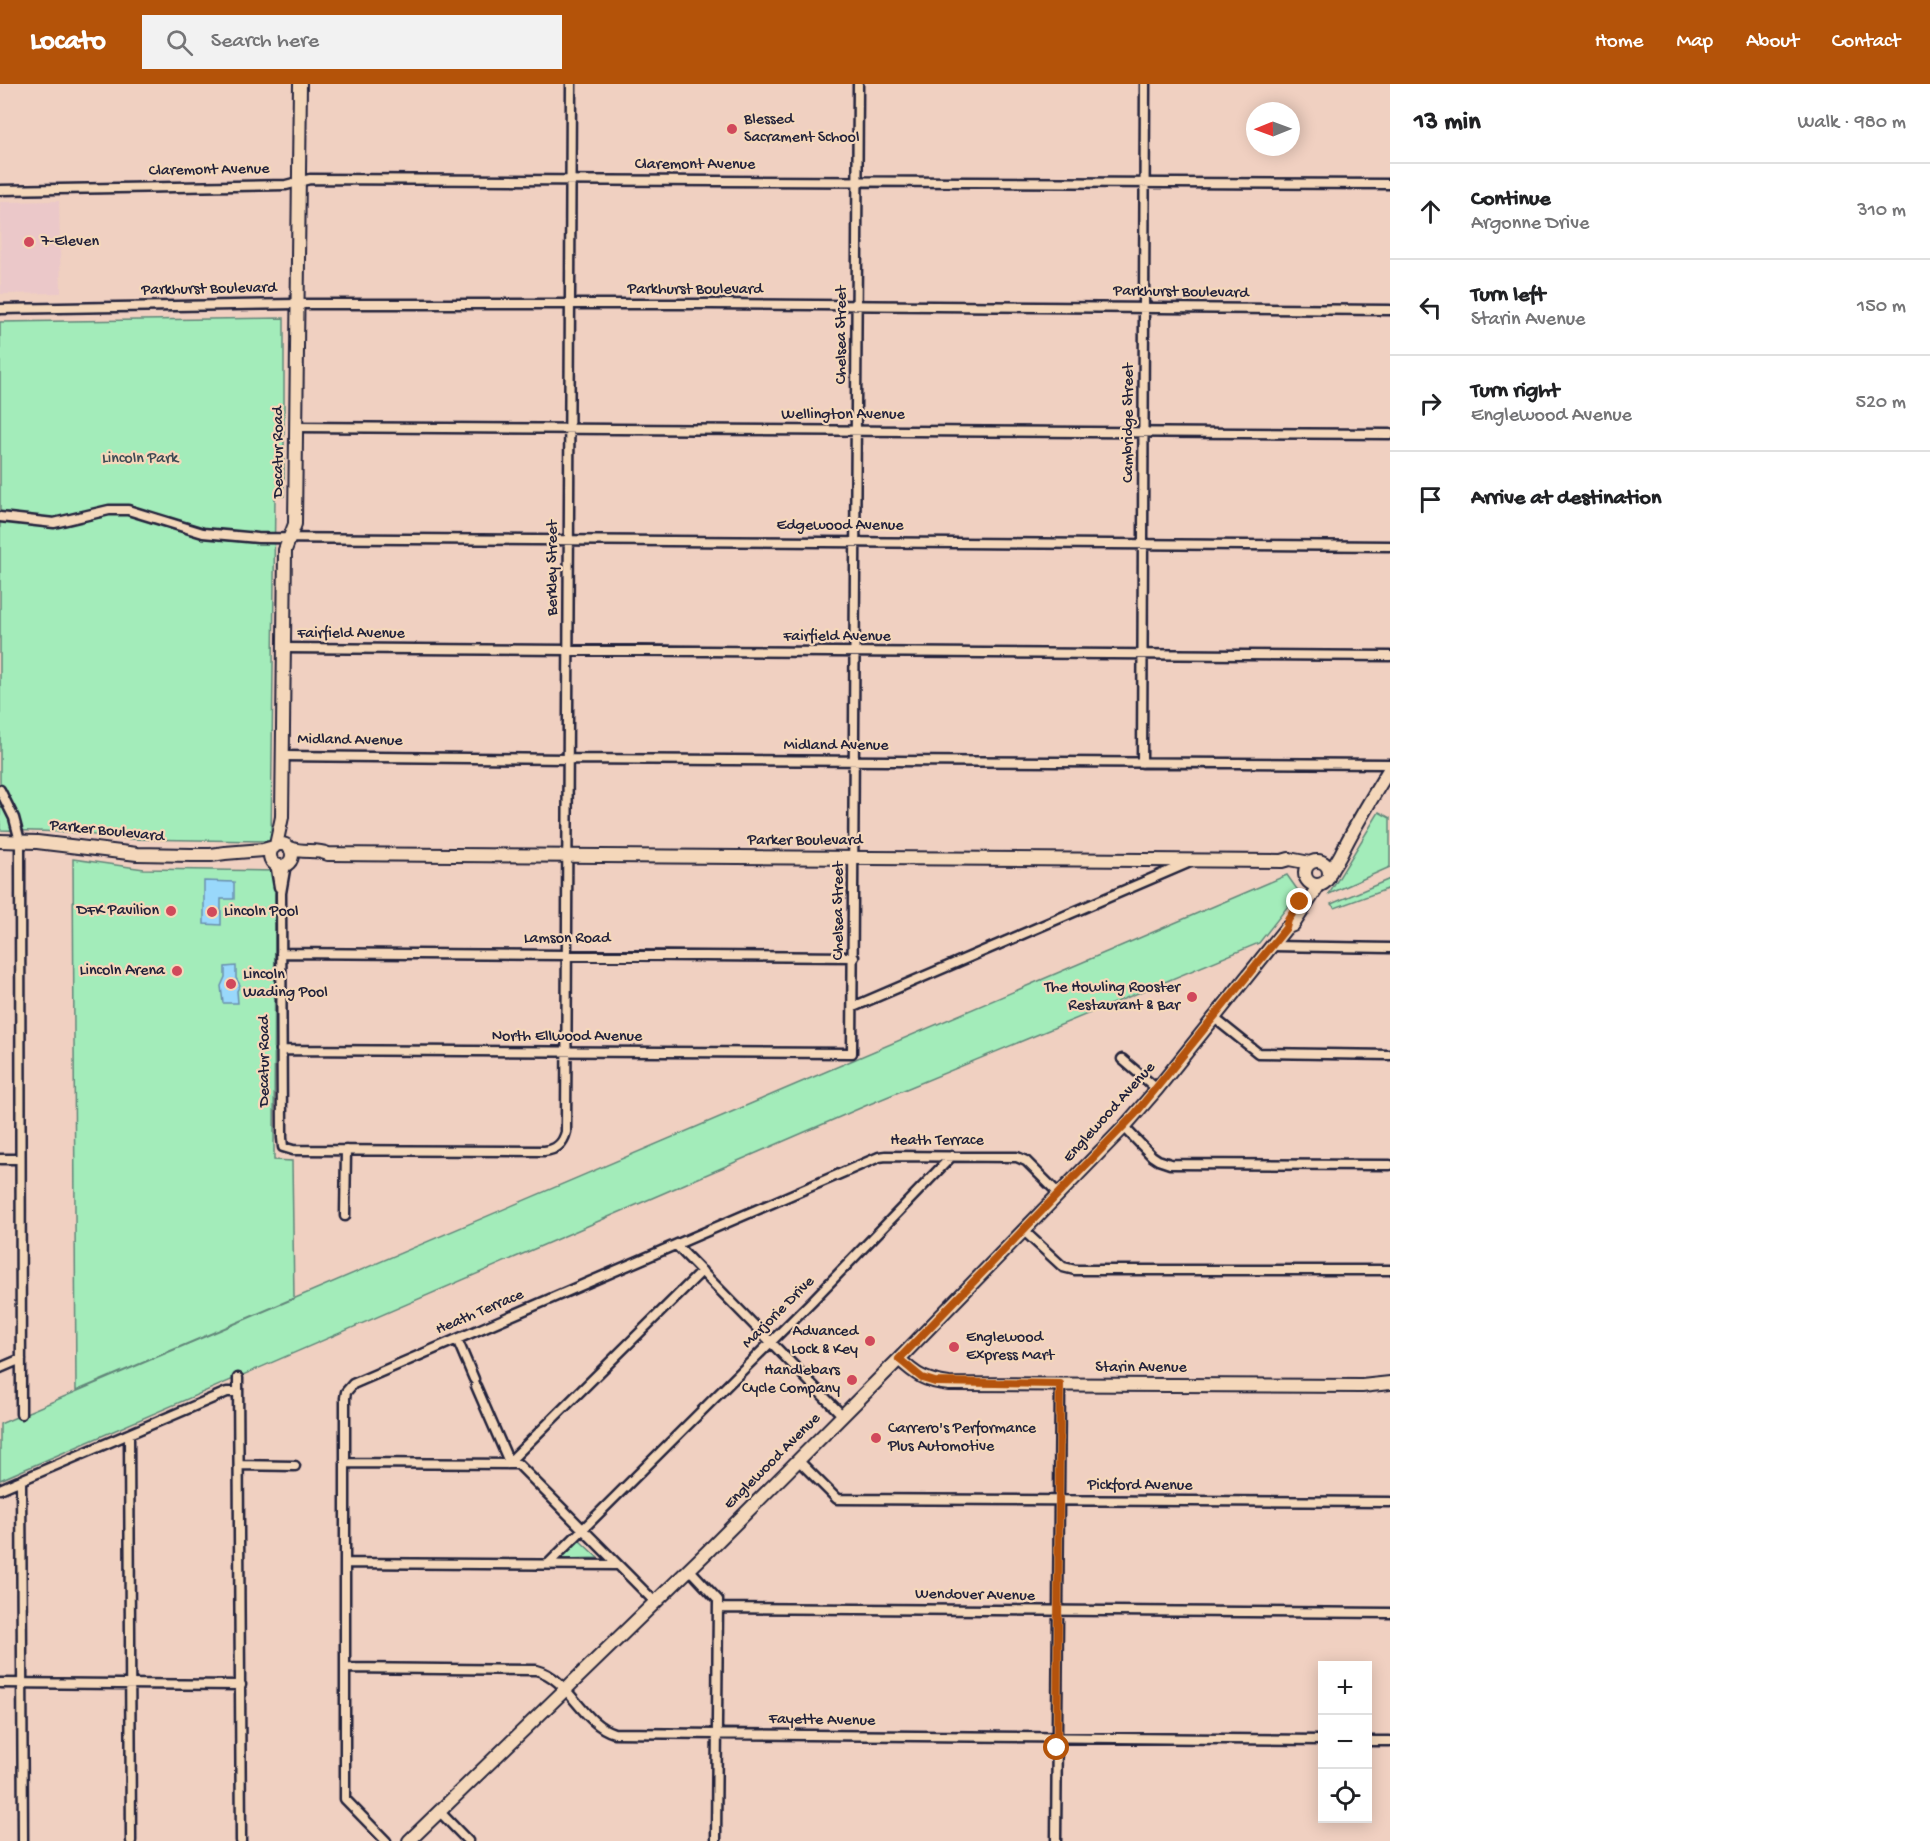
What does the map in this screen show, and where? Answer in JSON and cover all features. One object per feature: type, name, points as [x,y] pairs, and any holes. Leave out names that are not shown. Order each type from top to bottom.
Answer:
[{"type":"street","name":"Decatur Road","points":[[282,847],[285,550],[295,524],[300,84]]},
{"type":"street","name":"Berkley Street","points":[[346,1150],[544,1152],[555,1148],[564,1139],[566,1132],[571,84]]},
{"type":"street","name":"Chelsea Street","points":[[852,1053],[858,84]]},
{"type":"street","name":"Cambridge Street","points":[[1142,763],[1145,84]]},
{"type":"street","name":"Claremont Avenue","points":[[0,190],[286,185],[310,179],[1390,184]]},
{"type":"street","name":"Parkhurst Boulevard","points":[[0,309],[297,304],[570,304],[1390,310]]},
{"type":"street","name":"Wellington Avenue","points":[[296,428],[1390,434]]},
{"type":"street","name":"Edgewood Avenue","points":[[0,517],[54,523],[109,510],[128,510],[203,533],[231,537],[1390,546]]},
{"type":"street","name":"Fairfield Avenue","points":[[284,648],[1390,656]]},
{"type":"street","name":"Midland Avenue","points":[[282,756],[1390,766]]},
{"type":"street","name":"Englewood Avenue","points":[[409,1841],[689,1569],[899,1359],[1124,1127],[1286,928],[1296,921],[1310,882],[1305,870],[1313,862],[1326,859],[1342,848],[1355,830],[1390,766]]},
{"type":"street","points":[[0,790],[14,818],[20,841],[21,1414]]},
{"type":"street","name":"Parker Boulevard","points":[[0,841],[54,843],[137,854],[211,855],[282,847],[297,851],[320,850],[328,854]]},
{"type":"street","points":[[282,847],[292,854],[281,863],[271,855],[282,847]]},
{"type":"street","name":"Englewood Avenue","points":[[1310,882],[1326,882],[1342,848]]},
{"type":"street","name":"Parker Boulevard","points":[[211,855],[230,860],[262,858],[281,863],[328,854],[1282,861],[1289,859],[1313,862]]},
{"type":"street","points":[[853,1007],[1194,860]]},
{"type":"street","points":[[1282,861],[1298,869],[1310,882]]},
{"type":"street","points":[[1313,862],[1325,864],[1329,875]]},
{"type":"street","name":"Decatur Road","points":[[281,863],[283,1147],[293,1150],[346,1150]]},
{"type":"street","points":[[1272,946],[1390,948]]},
{"type":"street","name":"Lamson Road","points":[[281,953],[854,957]]},
{"type":"street","points":[[1213,1017],[1258,1053],[1390,1055]]},
{"type":"street","name":"North Ellwood Avenue","points":[[281,1050],[852,1053]]},
{"type":"street","points":[[1122,1059],[1157,1089]]},
{"type":"street","points":[[1124,1127],[1152,1156],[1170,1164],[1390,1165]]},
{"type":"street","points":[[345,1216],[346,1150]]},
{"type":"street","name":"Marjorie Drive","points":[[548,1564],[813,1300],[952,1156]]},
{"type":"street","name":"Heath Terrace","points":[[386,1841],[345,1799],[345,1398],[349,1387],[879,1157],[1012,1156],[1022,1159],[1058,1193]]},
{"type":"street","points":[[0,1159],[20,1159]]},
{"type":"street","points":[[1023,1230],[1063,1267],[1075,1270],[1390,1270]]},
{"type":"street","points":[[676,1245],[842,1415]]},
{"type":"street","points":[[508,1463],[702,1271]]},
{"type":"street","points":[[457,1339],[508,1463]]},
{"type":"street","points":[[0,1368],[21,1359]]},
{"type":"street","name":"Starin Avenue","points":[[899,1359],[922,1378],[935,1382],[1362,1386],[1390,1383]]},
{"type":"street","points":[[238,1378],[241,1841]]},
{"type":"street","points":[[1056,1841],[1060,1384]]},
{"type":"street","points":[[0,1490],[227,1392],[238,1392]]},
{"type":"street","points":[[129,1434],[131,1841]]},
{"type":"street","name":"Pickford Avenue","points":[[798,1460],[837,1499],[1390,1502]]},
{"type":"street","points":[[345,1463],[518,1464],[655,1602]]},
{"type":"street","points":[[240,1465],[295,1466]]},
{"type":"street","points":[[21,1480],[23,1841]]},
{"type":"street","points":[[345,1563],[618,1565]]},
{"type":"street","points":[[689,1569],[718,1599],[716,1841]]},
{"type":"street","name":"Wendover Avenue","points":[[718,1608],[1390,1613]]},
{"type":"street","name":"Fayette Avenue","points":[[345,1668],[536,1670],[549,1675],[598,1725],[614,1733],[1318,1740]]},
{"type":"street","points":[[0,1683],[241,1685]]},
{"type":"street","points":[[1372,1740],[1390,1741]]},
{"type":"street","points":[[439,1811],[468,1841]]},
{"type":"shaded area","points":[[59,201],[61,293],[1,294],[0,202]]},
{"type":"green space","name":"Lincoln Park","points":[[284,318],[284,496],[275,496],[271,841],[129,839],[69,832],[0,830],[0,322]]},
{"type":"green space","points":[[1379,812],[1390,818],[1390,867],[1329,894]]},
{"type":"green space","points":[[73,859],[144,869],[275,871],[274,1160],[292,1161],[294,1298],[76,1391]]},
{"type":"green space","points":[[1287,875],[1299,892],[1259,943],[865,1106],[0,1480],[0,1424]]},
{"type":"green space","points":[[1390,879],[1390,888],[1335,908],[1331,904]]},
{"type":"green space","points":[[579,1540],[598,1558],[564,1559],[563,1555]]},
{"type":"water","name":"Lincoln Pool","points":[[204,881],[234,882],[234,899],[221,899],[221,925],[204,924]]},
{"type":"water","name":"Lincoln Wading Pool","points":[[236,966],[236,978],[240,985],[237,991],[238,1003],[223,1003],[221,986],[225,977],[225,967]]},
{"type":"place","name":"Blessed Sacrament School","points":[[732,129]]},
{"type":"place","name":"7-Eleven","points":[[29,242]]},
{"type":"place","name":"DFK Pavilion","points":[[171,911]]},
{"type":"place","name":"Lincoln Pool","points":[[212,912]]},
{"type":"place","name":"Lincoln Arena","points":[[177,971]]},
{"type":"place","name":"Lincoln Wading Pool","points":[[231,984]]},
{"type":"place","name":"The Howling Rooster Restaurant & Bar","points":[[1192,997]]},
{"type":"place","name":"Advanced Lock & Key","points":[[870,1341]]},
{"type":"place","name":"Englewood Express Mart","points":[[954,1347]]},
{"type":"place","name":"Handlebars Cycle Company","points":[[852,1380]]},
{"type":"place","name":"Carrero's Performance Plus Automotive","points":[[876,1438]]},
{"type":"route","points":[[1057,1748],[1060,1384],[935,1382],[922,1378],[899,1359],[1124,1127],[1286,928],[1288,920],[1300,902]]}]
